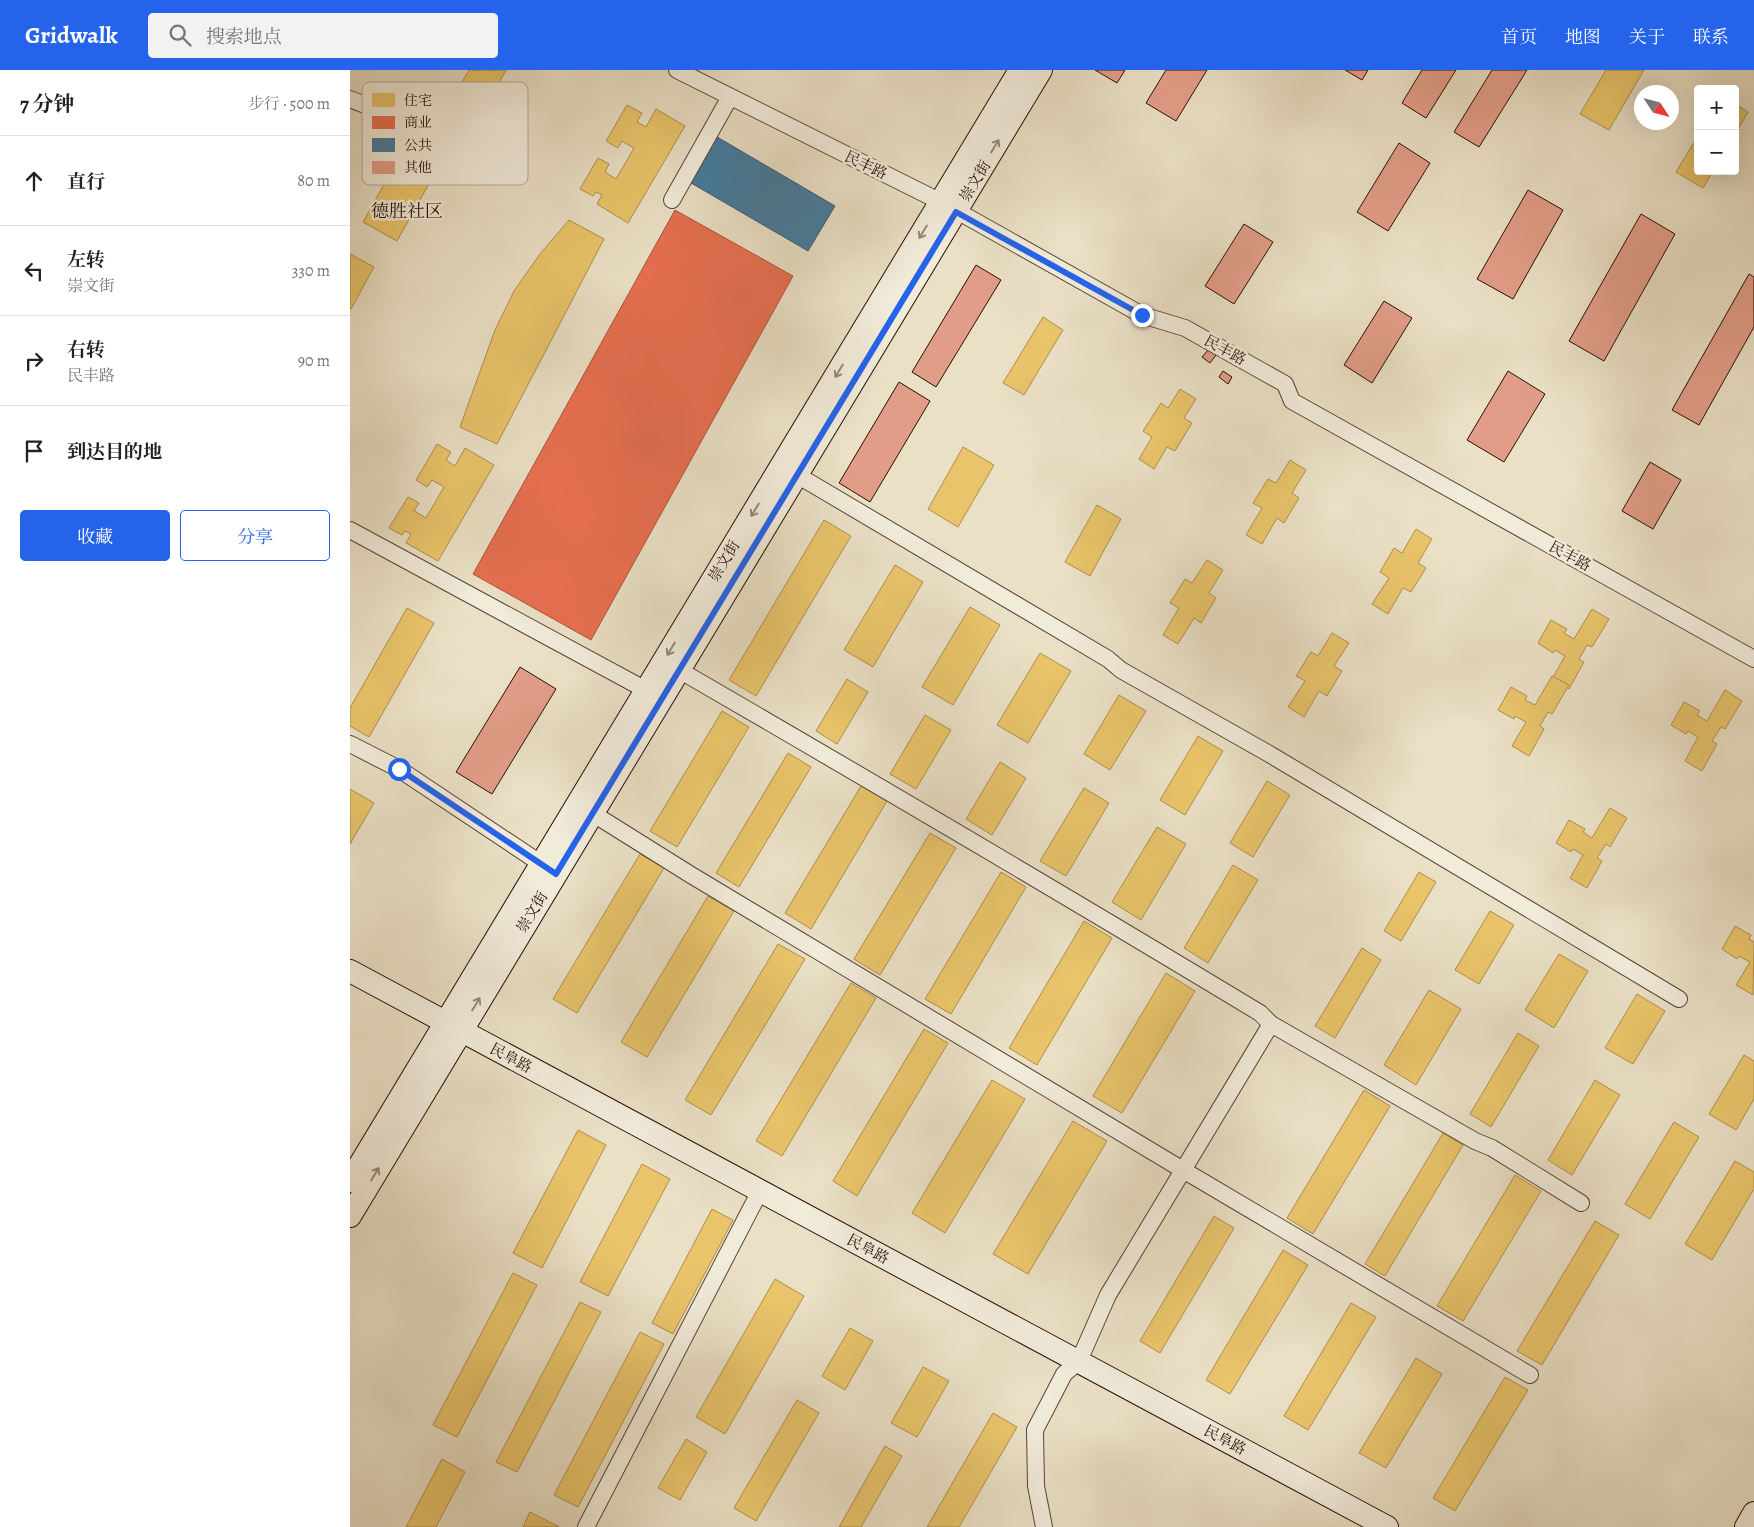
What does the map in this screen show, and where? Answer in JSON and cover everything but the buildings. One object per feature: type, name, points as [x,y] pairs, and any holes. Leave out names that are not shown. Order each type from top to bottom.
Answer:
[{"type":"street","name":"民丰路","points":[[677,70],[949,207],[1142,315],[1185,328],[1285,384],[1292,401],[1754,659]]},
{"type":"street","name":"崇文街","points":[[548,869],[592,813],[797,475],[949,207],[1020,70]]},
{"type":"street","name":"崇文街","points":[[350,1181],[453,1026],[548,869],[646,690],[949,207],[1041,70]]},
{"type":"street","points":[[672,200],[730,97]]},
{"type":"street","points":[[350,99],[362,104]]},
{"type":"street","points":[[797,475],[1108,659],[1121,670],[1271,755],[1679,999]]},
{"type":"street","points":[[350,530],[646,690]]},
{"type":"street","points":[[679,670],[901,798],[1129,934],[1260,1013],[1271,1024],[1476,1141],[1492,1148],[1581,1203]]},
{"type":"street","points":[[350,744],[399,769],[548,869]]},
{"type":"street","points":[[592,813],[691,875],[1183,1170],[1530,1375]]},
{"type":"street","name":"民阜路","points":[[350,971],[1387,1527]]},
{"type":"street","points":[[1044,1527],[1036,1486],[1035,1430],[1064,1374],[1079,1361],[1108,1295],[1271,1024]]},
{"type":"street","name":"崇文街","points":[[350,1216],[453,1026]]},
{"type":"street","points":[[586,1527],[760,1191]]},
{"type":"street","points":[[1746,1527],[1754,1513]]},
{"type":"district","name":"德胜社区","points":[[407,211]]},
{"type":"route","points":[[399,769],[556,874],[956,212],[1142,315]]}]
